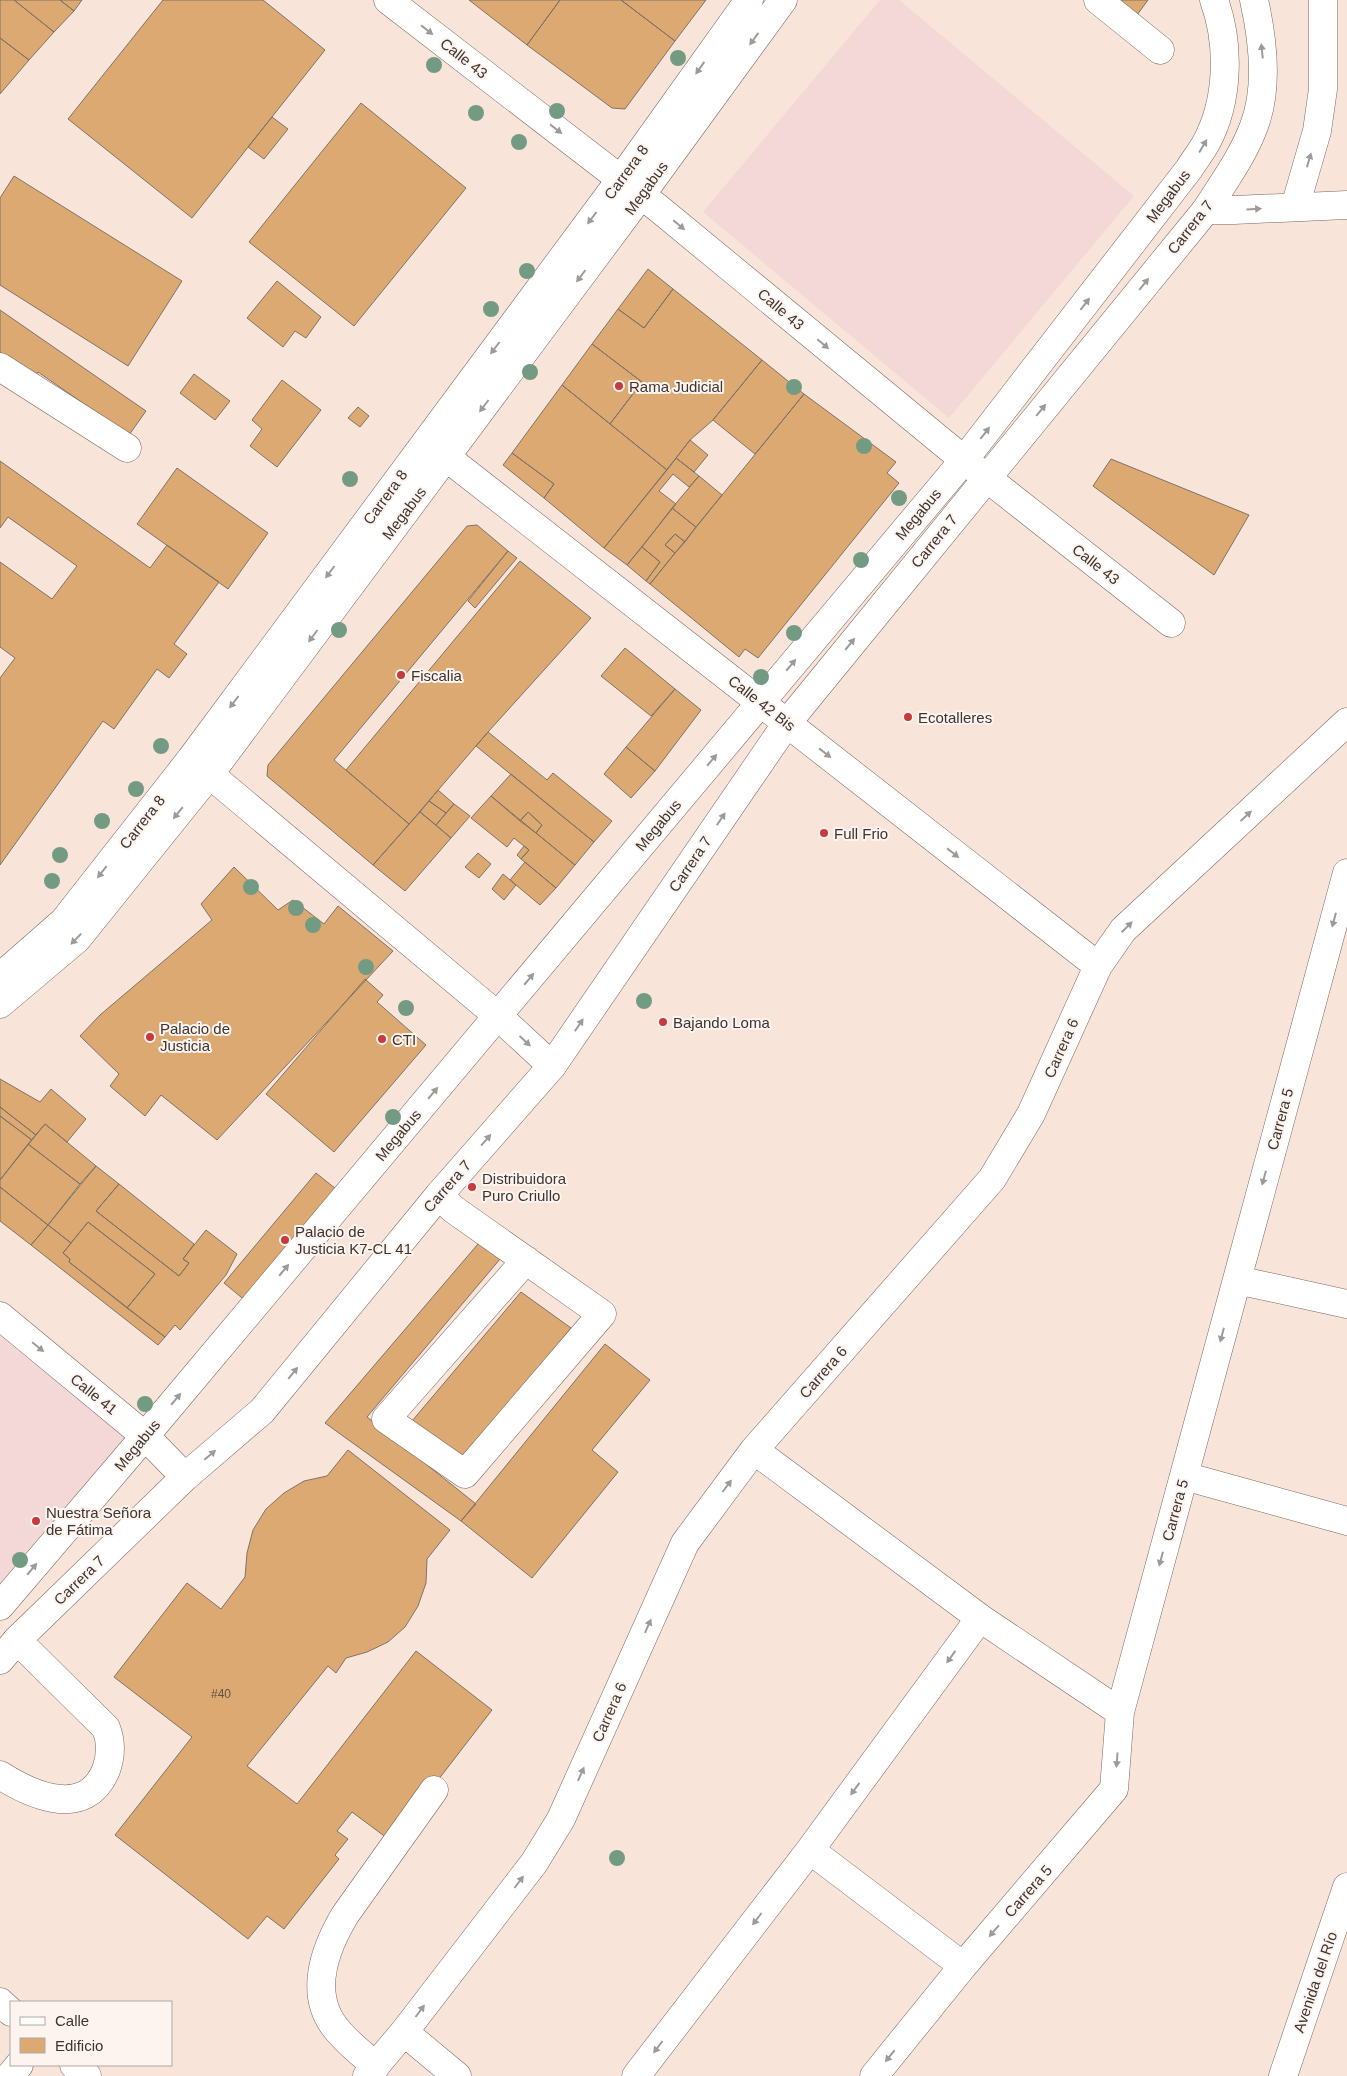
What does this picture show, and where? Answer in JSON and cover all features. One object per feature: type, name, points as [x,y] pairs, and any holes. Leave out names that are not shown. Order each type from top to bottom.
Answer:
[{"type":"street","name":"Calle 43","points":[[388,0],[631,187],[964,460],[1171,623]]},
{"type":"street","name":"Carrera 8","points":[[0,977],[64,921],[200,767],[631,187],[749,0]]},
{"type":"street","name":"Megabus","points":[[631,187],[783,0]]},
{"type":"street","points":[[1098,0],[1160,50]]},
{"type":"street","name":"Megabus","points":[[0,1606],[145,1436],[964,460],[1183,177],[1206,142],[1218,112],[1224,81],[1225,49],[1214,0]]},
{"type":"street","name":"Carrera 7","points":[[0,1660],[17,1640],[185,1477],[262,1411],[439,1195],[552,1066],[786,723],[986,476],[1206,210],[1243,152],[1255,124],[1261,100],[1264,66],[1254,0]]},
{"type":"street","points":[[1295,207],[1317,131],[1323,89],[1323,0]]},
{"type":"street","points":[[1206,210],[1347,205]]},
{"type":"street","points":[[0,367],[127,448]]},
{"type":"street","name":"Calle 42 Bis","points":[[435,450],[1098,966]]},
{"type":"street","name":"Carrera 6","points":[[372,2071],[534,1863],[561,1819],[684,1544],[754,1450],[992,1179],[1031,1114],[1098,966],[1123,930],[1347,722]]},
{"type":"street","points":[[0,1004],[77,939],[200,767],[498,1016],[552,1066]]},
{"type":"street","name":"Carrera 5","points":[[874,2076],[963,1966],[1114,1789],[1120,1712],[1347,873]]},
{"type":"street","points":[[439,1195],[453,1209],[526,1260],[602,1314],[465,1474],[386,1419],[526,1260]]},
{"type":"street","points":[[1237,1280],[1347,1304]]},
{"type":"street","name":"Calle 41","points":[[0,1316],[145,1436],[185,1477]]},
{"type":"street","points":[[754,1450],[980,1618],[1120,1712]]},
{"type":"street","points":[[1184,1476],[1347,1521]]},
{"type":"street","points":[[636,2076],[810,1850],[980,1618]]},
{"type":"street","points":[[0,1775],[20,1788],[58,1800],[86,1795],[101,1782],[111,1757],[109,1736],[106,1728],[17,1640]]},
{"type":"street","points":[[372,2071],[329,2019],[324,2007],[320,1977],[324,1958],[335,1932],[345,1915],[434,1790]]},
{"type":"street","points":[[810,1850],[963,1966]]},
{"type":"street","name":"Avenida del Río","points":[[1283,2076],[1347,1887]]},
{"type":"street","points":[[0,2002],[10,2011]]},
{"type":"street","points":[[404,2032],[457,2076]]},
{"type":"street","points":[[10,2076],[18,2066]]},
{"type":"street","points":[[75,2066],[87,2076]]},
{"type":"shaded area","points":[[880,0],[899,0],[1134,196],[949,418],[703,212]]},
{"type":"shaded area","name":"Nuestra Señora de Fátima","points":[[0,1316],[145,1436],[0,1606]]},
{"type":"building","points":[[0,0],[14,0],[54,32],[29,60],[0,38]]},
{"type":"building","points":[[14,0],[60,0],[74,11],[54,32]]},
{"type":"building","points":[[60,0],[82,0],[74,11]]},
{"type":"building","points":[[163,0],[263,0],[325,50],[192,218],[68,119]]},
{"type":"building","points":[[469,0],[560,0],[527,45]]},
{"type":"building","points":[[560,0],[621,0],[675,41],[625,109],[612,108],[527,45]]},
{"type":"building","points":[[621,0],[706,0],[675,41]]},
{"type":"building","points":[[1118,0],[1148,0],[1137,15]]},
{"type":"building","points":[[0,38],[29,60],[0,94]]},
{"type":"building","points":[[361,103],[466,188],[354,326],[249,242]]},
{"type":"building","points":[[272,117],[288,129],[264,159],[248,147]]},
{"type":"building","points":[[14,176],[182,281],[128,366],[0,285],[0,198]]},
{"type":"building","points":[[648,269],[673,289],[644,328],[618,309]]},
{"type":"building","points":[[277,281],[321,317],[306,338],[295,331],[283,347],[247,318]]},
{"type":"building","points":[[673,289],[762,360],[713,420],[690,440],[667,470],[610,424],[642,382],[592,344],[618,309],[644,328]]},
{"type":"building","points":[[0,310],[146,411],[129,435],[38,372],[31,382],[0,360]]},
{"type":"building","points":[[592,344],[642,382],[610,424],[562,385]]},
{"type":"building","points":[[762,360],[804,394],[755,454],[713,420]]},
{"type":"building","points":[[194,374],[230,401],[215,420],[180,393]]},
{"type":"building","points":[[282,380],[321,410],[277,467],[250,446],[262,429],[252,420]]},
{"type":"building","points":[[562,385],[667,470],[604,548],[544,498],[554,484],[512,453]]},
{"type":"building","points":[[804,394],[896,462],[887,473],[899,483],[758,658],[745,649],[739,657],[650,584]]},
{"type":"building","points":[[358,407],[369,416],[360,427],[348,418]]},
{"type":"building","points":[[690,440],[708,455],[694,472],[676,458]]},
{"type":"building","points":[[512,453],[554,484],[544,498],[503,465]]},
{"type":"building","points":[[676,458],[699,476],[689,487],[673,474],[659,491],[676,504],[627,565],[604,548]]},
{"type":"building","points":[[1111,459],[1249,515],[1214,575],[1093,486]]},
{"type":"building","points":[[0,461],[150,568],[167,545],[219,582],[174,644],[187,654],[169,678],[157,669],[114,729],[103,721],[0,865],[0,678],[15,658],[0,647],[0,562],[52,599],[77,566],[8,517],[0,528]]},
{"type":"building","points":[[177,468],[268,533],[228,589],[137,524]]},
{"type":"building","points":[[699,476],[722,495],[696,527],[672,508]]},
{"type":"building","points":[[672,508],[696,527],[685,542],[675,534],[665,545],[675,553],[650,584],[646,581],[660,562],[642,547]]},
{"type":"building","points":[[477,525],[508,551],[334,760],[409,824],[373,865],[267,776],[268,765],[467,526]]},
{"type":"building","points":[[675,534],[685,542],[675,553],[665,545]]},
{"type":"building","points":[[642,547],[660,562],[646,581],[627,565]]},
{"type":"building","points":[[508,551],[517,558],[475,608],[468,601]]},
{"type":"building","points":[[520,561],[591,618],[488,732],[409,824],[346,770]]},
{"type":"building","points":[[625,648],[675,689],[651,716],[601,676]]},
{"type":"building","points":[[675,689],[701,710],[655,771],[626,747]]},
{"type":"building","points":[[488,732],[547,780],[553,773],[612,821],[594,842],[476,746]]},
{"type":"building","points":[[626,747],[655,771],[631,798],[604,774]]},
{"type":"building","points":[[511,774],[594,842],[575,865],[536,833],[542,825],[528,812],[520,821],[491,796]]},
{"type":"building","points":[[438,790],[454,804],[446,813],[429,801]]},
{"type":"building","points":[[491,796],[575,865],[556,888],[521,859],[529,850],[514,838],[507,847],[471,818]]},
{"type":"building","points":[[429,801],[446,813],[436,825],[420,812]]},
{"type":"building","points":[[454,804],[470,816],[451,838],[436,825]]},
{"type":"building","points":[[420,812],[451,838],[405,891],[373,865]]},
{"type":"building","points":[[528,812],[542,825],[536,833],[520,821]]},
{"type":"building","points":[[524,846],[529,850],[521,859],[517,855]]},
{"type":"building","points":[[478,853],[491,864],[479,878],[465,867]]},
{"type":"building","points":[[525,862],[556,888],[540,905],[510,880]]},
{"type":"building","points":[[234,867],[278,910],[293,900],[324,924],[338,906],[393,951],[217,1140],[161,1095],[145,1116],[110,1086],[119,1074],[80,1036],[100,1015],[212,920],[201,904]]},
{"type":"building","points":[[503,874],[516,885],[504,900],[492,889]]},
{"type":"building","points":[[365,979],[383,995],[377,1002],[426,1045],[334,1152],[266,1094]]},
{"type":"building","points":[[0,1079],[40,1102],[51,1089],[86,1119],[67,1142],[45,1124],[36,1135],[0,1107]]},
{"type":"building","points":[[0,1107],[36,1135],[32,1140],[0,1116]]},
{"type":"building","points":[[0,1116],[32,1140],[0,1180]]},
{"type":"building","points":[[45,1124],[96,1166],[80,1184],[28,1144]]},
{"type":"building","points":[[28,1144],[80,1184],[48,1225],[0,1187],[0,1180]]},
{"type":"building","points":[[96,1166],[119,1184],[96,1211],[179,1276],[189,1263],[183,1259],[206,1230],[237,1254],[226,1275],[180,1330],[175,1325],[165,1337],[127,1308],[155,1274],[88,1222],[71,1243],[48,1225]]},
{"type":"building","name":"Palacio de Justicia K7-CL 41","points":[[316,1173],[346,1197],[253,1307],[224,1283]]},
{"type":"building","points":[[119,1184],[194,1244],[183,1259],[189,1263],[179,1276],[96,1211]]},
{"type":"building","points":[[0,1187],[48,1225],[31,1245],[0,1221]]},
{"type":"building","points":[[88,1222],[155,1274],[127,1308],[69,1262],[70,1259],[63,1253]]},
{"type":"building","points":[[48,1225],[71,1243],[63,1253],[70,1259],[69,1262],[165,1337],[158,1345],[31,1245]]},
{"type":"building","points":[[484,1237],[506,1252],[367,1417],[476,1504],[461,1521],[325,1423]]},
{"type":"building","points":[[521,1292],[571,1328],[466,1458],[412,1421]]},
{"type":"building","points":[[605,1344],[650,1380],[592,1450],[618,1472],[532,1578],[461,1521]]},
{"type":"building","points":[[348,1450],[450,1530],[427,1559],[426,1583],[418,1606],[405,1627],[388,1642],[367,1652],[346,1658],[336,1673],[328,1666],[247,1766],[297,1804],[416,1651],[492,1710],[391,1841],[352,1812],[337,1831],[348,1839],[335,1855],[339,1859],[284,1929],[267,1916],[248,1939],[115,1835],[192,1737],[114,1677],[187,1583],[221,1609],[245,1577],[247,1553],[253,1530],[266,1509],[284,1493],[304,1481],[327,1476]]},
{"type":"place","name":"Rama Judicial","points":[[619,386]]},
{"type":"place","name":"Fiscalia","points":[[401,675]]},
{"type":"place","name":"Ecotalleres","points":[[908,717]]},
{"type":"place","name":"Full Frio","points":[[824,833]]},
{"type":"place","name":"Bajando Loma","points":[[663,1022]]},
{"type":"place","name":"Palacio de Justicia","points":[[150,1037]]},
{"type":"place","name":"CTI","points":[[382,1039]]},
{"type":"place","name":"Distribuidora Puro Criullo","points":[[472,1187]]},
{"type":"place","name":"Palacio de Justicia K7-CL 41","points":[[285,1240]]},
{"type":"place","name":"Nuestra Señora de Fátima","points":[[36,1521]]}]
